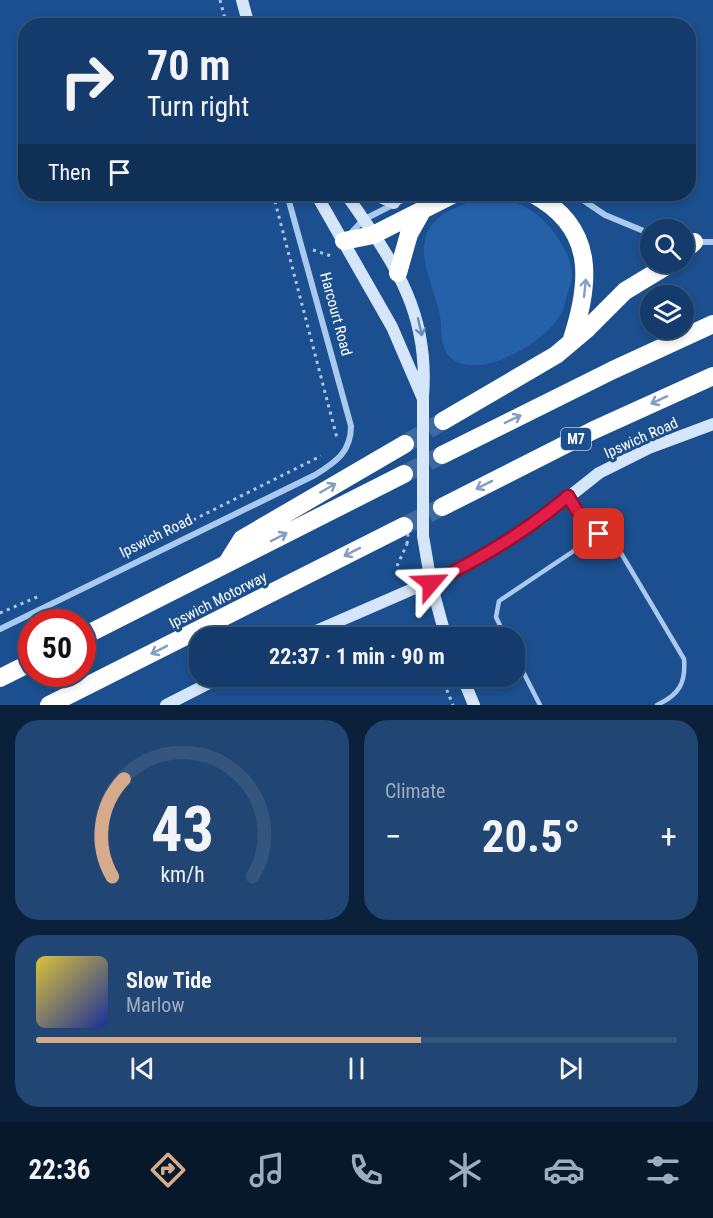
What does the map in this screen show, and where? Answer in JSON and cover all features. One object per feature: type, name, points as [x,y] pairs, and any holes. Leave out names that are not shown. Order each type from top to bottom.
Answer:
[{"type":"highway","points":[[344,241],[418,201]]},
{"type":"highway","points":[[398,273],[418,201]]},
{"type":"highway","points":[[547,201],[565,218],[583,256],[586,291],[571,344]]},
{"type":"highway","points":[[443,421],[510,385],[571,344],[625,291],[655,273]]},
{"type":"highway","points":[[442,455],[613,370],[713,324]]},
{"type":"highway","name":"M7","points":[[442,507],[594,429],[713,376]]},
{"type":"highway","points":[[227,564],[242,539],[405,444]]},
{"type":"highway","name":"Ipswich Motorway","points":[[96,630],[405,474]]},
{"type":"highway","name":"Ipswich Motorway","points":[[49,705],[406,535]]},
{"type":"highway","points":[[0,678],[18,669]]},
{"type":"main road","points":[[242,0],[247,18]]},
{"type":"main road","points":[[320,201],[400,343],[423,399]]},
{"type":"main road","points":[[351,201],[398,273],[417,315],[423,340],[426,364],[423,399],[423,536],[431,583],[443,627]]},
{"type":"main road","points":[[389,201],[394,203]]},
{"type":"main road","name":"Ipswich Road","points":[[326,627],[431,583],[505,544],[568,496],[623,459],[713,424]]},
{"type":"main road","points":[[166,705],[201,687]]},
{"type":"main road","points":[[467,687],[474,705]]},
{"type":"street","name":"Harcourt Road","points":[[289,201],[351,426],[350,444]]},
{"type":"street","points":[[368,227],[394,203],[418,201]]},
{"type":"street","points":[[584,201],[605,215],[640,229]]},
{"type":"street","points":[[694,243],[713,242]]},
{"type":"street","name":"Ipswich Road","points":[[0,629],[315,475],[334,463],[350,444]]},
{"type":"lane","points":[[568,496],[583,521],[599,534],[611,539],[618,548],[684,660],[685,675],[681,688],[671,699],[657,705]]},
{"type":"lane","points":[[501,627],[496,617],[499,601],[599,534]]},
{"type":"lane","points":[[525,676],[540,705]]},
{"type":"path","points":[[220,0],[225,18]]},
{"type":"path","points":[[275,201],[336,428],[335,443]]},
{"type":"path","points":[[148,543],[324,455]]},
{"type":"path","points":[[397,566],[406,535]]},
{"type":"path","points":[[0,612],[48,592]]},
{"type":"path","points":[[446,687],[453,705]]},
{"type":"shaded area","points":[[471,201],[512,202],[522,206],[542,219],[559,239],[572,271],[564,307],[547,332],[515,354],[480,365],[464,364],[451,358],[444,348],[439,311],[427,273],[424,247],[426,236],[432,225],[442,215]]},
{"type":"tunnel","points":[[405,444],[443,421]]},
{"type":"tunnel","points":[[404,474],[442,455]]},
{"type":"tunnel","points":[[404,526],[442,507]]},
{"type":"route","points":[[431,583],[505,544],[568,496],[583,521],[599,534]]}]
